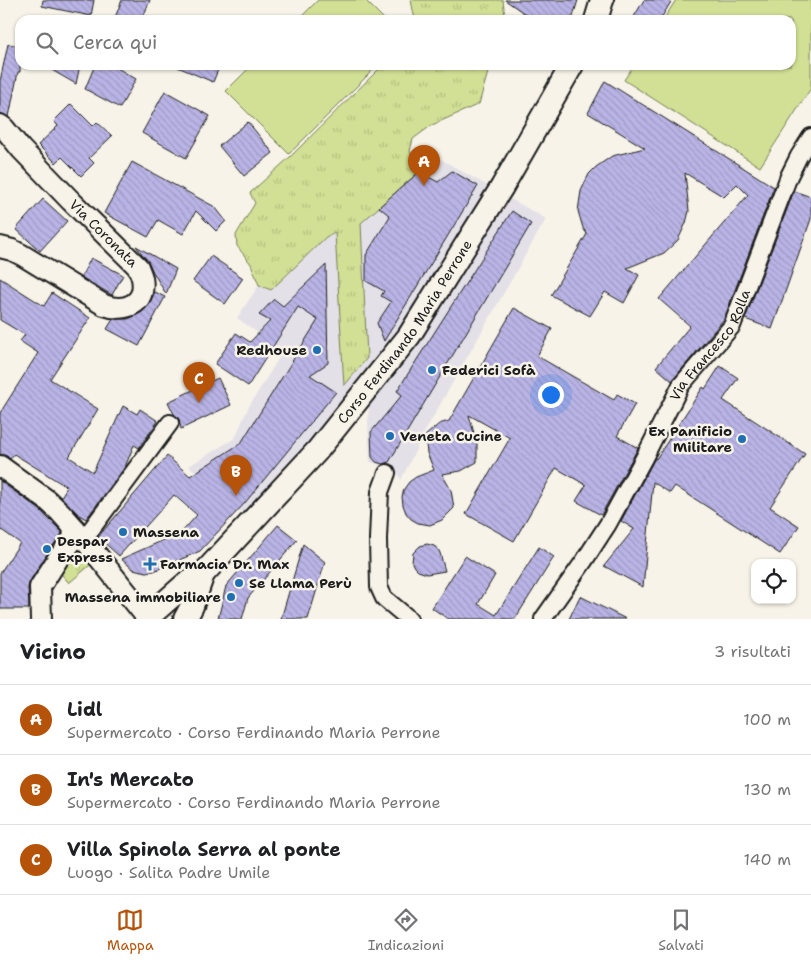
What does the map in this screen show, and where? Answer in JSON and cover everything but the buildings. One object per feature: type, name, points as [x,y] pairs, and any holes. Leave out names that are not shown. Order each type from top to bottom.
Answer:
[{"type":"main road","points":[[598,15],[602,0]]},
{"type":"main road","name":"Corso Ferdinando Maria Perrone","points":[[188,612],[196,577],[317,452],[409,336],[506,181],[569,70]]},
{"type":"main road","points":[[147,619],[196,577]]},
{"type":"main road","points":[[147,619],[160,619]]},
{"type":"street","name":"Via Coronata","points":[[0,125],[20,150],[138,267],[142,279],[142,292],[136,302],[128,307],[120,309],[111,308],[22,255],[0,247]]},
{"type":"street","name":"Via Francesco Rolla","points":[[543,619],[608,524],[681,385],[732,326],[789,176],[811,137]]},
{"type":"street","points":[[41,619],[40,587],[59,557],[170,423]]},
{"type":"street","points":[[0,466],[47,500],[60,512],[147,619]]},
{"type":"street","points":[[387,473],[381,487],[379,501],[379,588],[384,598],[409,619]]},
{"type":"shaded area","points":[[437,157],[546,219],[424,433],[401,480],[392,464],[382,465],[370,462],[368,421],[370,388],[251,520],[189,466],[235,438],[248,408],[283,351],[237,318],[259,285],[271,290],[326,237],[361,222]]},
{"type":"green space","points":[[318,0],[365,0],[380,15],[303,15]]},
{"type":"green space","points":[[411,0],[503,0],[505,15],[414,15]]},
{"type":"green space","points":[[676,0],[811,0],[811,88],[760,167],[624,80],[631,70],[796,70],[796,15],[666,15]]},
{"type":"green space","points":[[247,70],[373,70],[289,154],[226,91]]},
{"type":"green space","points":[[378,70],[489,70],[479,104],[432,125],[413,139],[410,151],[419,172],[361,223],[367,358],[344,386],[335,232],[326,237],[271,290],[259,285],[251,264],[237,246],[236,235],[255,203],[250,193],[290,157]]},
{"type":"green space","points":[[79,541],[95,561],[69,583],[57,569]]},
{"type":"place","name":"Lidl","points":[[424,186]]},
{"type":"place","name":"Redhouse","points":[[317,350]]},
{"type":"place","name":"Federici Sofà","points":[[432,370]]},
{"type":"place","name":"Villa Spinola Serra al ponte","points":[[199,403]]},
{"type":"place","name":"Veneta Cucine","points":[[390,436]]},
{"type":"place","name":"Ex Panificio Militare","points":[[742,439]]},
{"type":"place","name":"In's Mercato","points":[[236,496]]},
{"type":"place","name":"Massena","points":[[123,532]]},
{"type":"place","name":"Despar Express","points":[[47,549]]},
{"type":"place","name":"Farmacia Dr. Max","points":[[150,564]]},
{"type":"place","name":"Se Llama Perù","points":[[239,583]]},
{"type":"place","name":"Massena immobiliare","points":[[231,597]]}]
